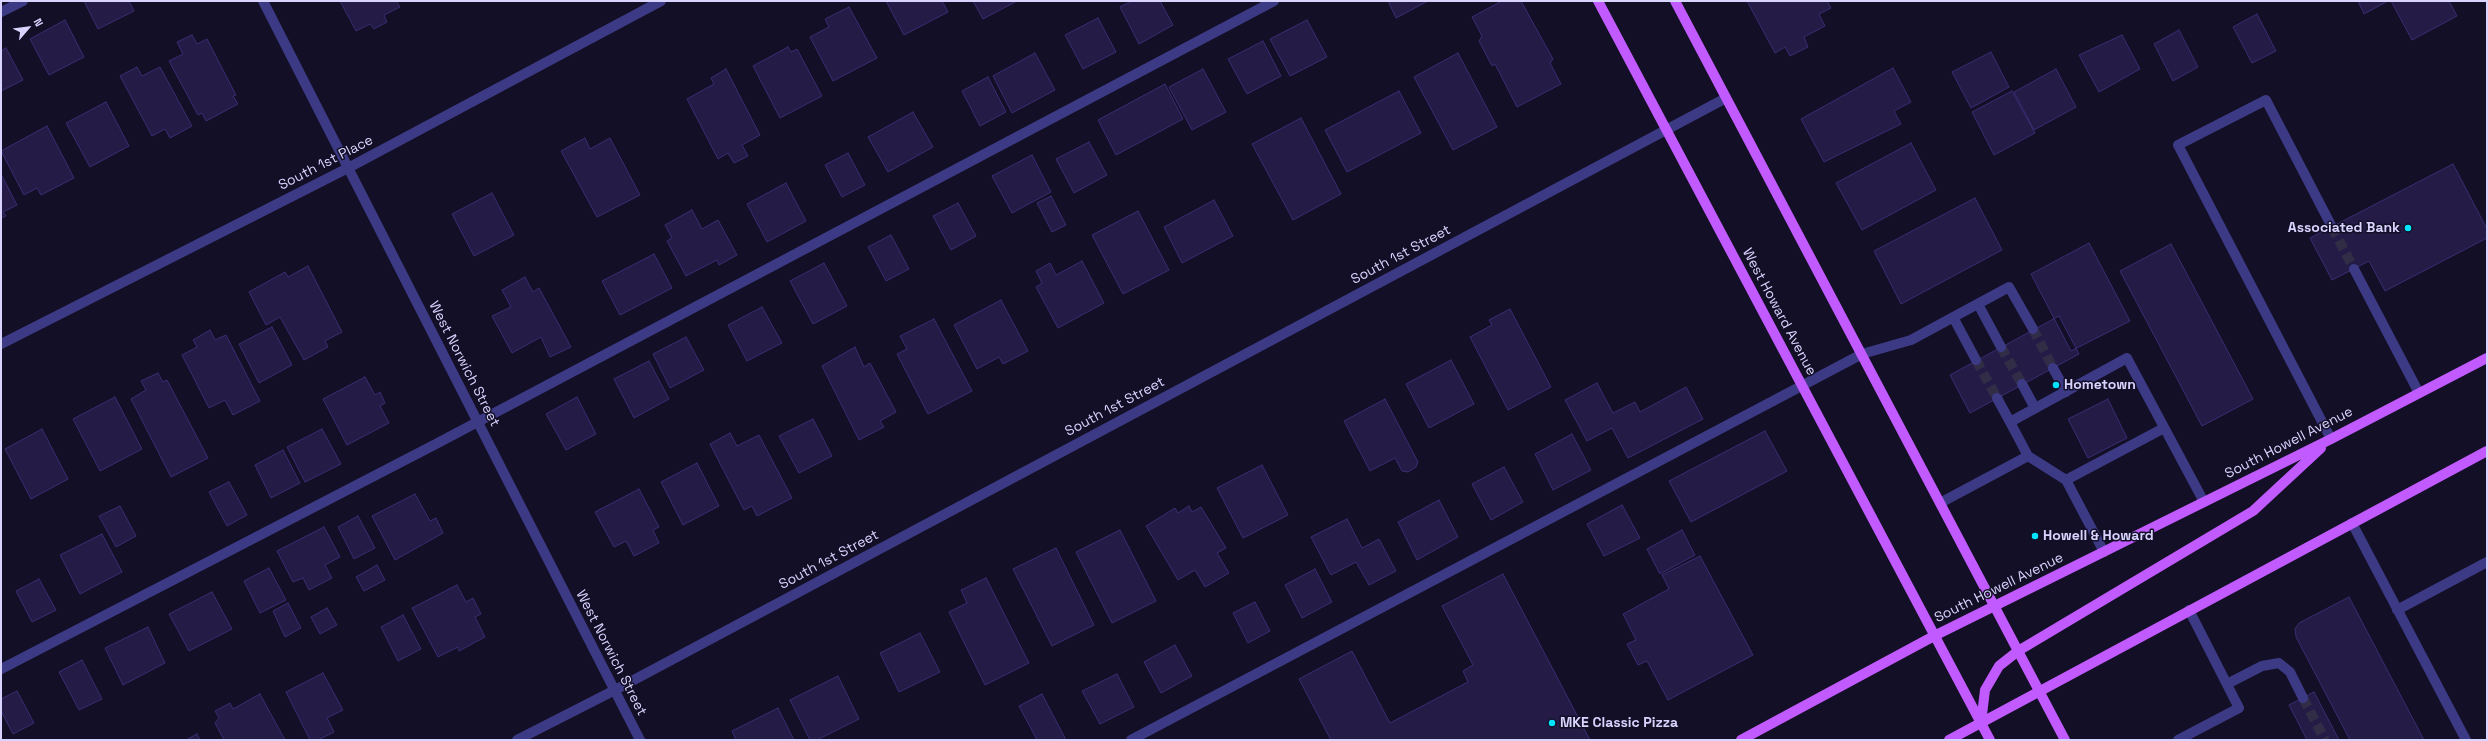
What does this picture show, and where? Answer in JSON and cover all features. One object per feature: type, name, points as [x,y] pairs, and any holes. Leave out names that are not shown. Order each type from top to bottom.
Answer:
[{"type":"main road","name":"West Howard Avenue","points":[[1598,1],[1990,740]]},
{"type":"main road","points":[[1675,1],[2065,740]]},
{"type":"main road","name":"South Howell Avenue","points":[[1741,740],[1934,636],[2330,439],[2487,358]]},
{"type":"main road","points":[[1981,723],[1985,690],[1999,666],[2018,651],[2253,511],[2330,439]]},
{"type":"main road","points":[[1948,740],[2487,451]]},
{"type":"street","points":[[1,12],[22,1]]},
{"type":"street","name":"West Norwich Street","points":[[263,1],[640,740]]},
{"type":"street","name":"South 1st Place","points":[[1,344],[348,168],[661,1]]},
{"type":"street","points":[[1,670],[477,422],[1274,1]]},
{"type":"street","name":"South 1st Street","points":[[517,740],[614,690],[1726,98]]},
{"type":"street","points":[[2330,439],[2178,145],[2266,100],[2332,227]]},
{"type":"street","points":[[2354,268],[2419,393]]},
{"type":"street","points":[[1131,740],[1862,354],[1911,340],[2009,287],[2033,330]]},
{"type":"street","points":[[1978,304],[2001,347]]},
{"type":"street","points":[[1953,318],[1976,360]]},
{"type":"street","points":[[2010,422],[2127,358],[2204,502]]},
{"type":"street","points":[[2053,368],[2066,392]]},
{"type":"street","points":[[2022,384],[2035,408]]},
{"type":"street","points":[[1997,398],[2028,456],[2066,480],[2104,552]]},
{"type":"street","points":[[2066,480],[2164,428]]},
{"type":"street","points":[[1940,503],[2028,456]]},
{"type":"street","points":[[2352,523],[2466,740]]},
{"type":"street","points":[[2397,610],[2487,562]]},
{"type":"street","points":[[2178,740],[2239,708],[2189,610]]},
{"type":"street","points":[[2227,684],[2262,666],[2279,663],[2290,672],[2303,698]]},
{"type":"building","points":[[84,1],[129,1],[134,11],[98,29]]},
{"type":"building","points":[[340,1],[396,1],[400,7],[384,15],[387,22],[374,29],[370,24],[356,31]]},
{"type":"building","points":[[886,1],[942,1],[948,12],[904,35]]},
{"type":"building","points":[[973,1],[1017,1],[983,19]]},
{"type":"building","points":[[1132,1],[1160,1],[1173,25],[1139,44],[1120,7]]},
{"type":"building","points":[[1388,1],[1428,1],[1396,18]]},
{"type":"building","points":[[1502,1],[1521,1],[1553,59],[1550,63],[1561,84],[1517,107],[1495,64],[1492,66],[1479,41],[1482,36],[1472,17]]},
{"type":"building","points":[[1747,1],[1827,1],[1831,8],[1819,14],[1825,26],[1804,37],[1808,47],[1790,56],[1785,47],[1775,53]]},
{"type":"building","points":[[2358,1],[2388,1],[2364,14]]},
{"type":"building","points":[[2391,1],[2449,1],[2457,16],[2412,40]]},
{"type":"building","points":[[849,7],[877,58],[833,81],[810,37],[829,27],[825,19]]},
{"type":"building","points":[[2257,14],[2276,51],[2252,63],[2233,27]]},
{"type":"building","points":[[1098,18],[1116,52],[1083,69],[1065,35]]},
{"type":"building","points":[[65,20],[84,57],[49,75],[30,39]]},
{"type":"building","points":[[1307,20],[1327,57],[1290,76],[1270,39]]},
{"type":"building","points":[[2179,30],[2198,67],[2173,81],[2154,44]]},
{"type":"building","points":[[192,35],[197,44],[207,39],[236,95],[233,96],[238,104],[206,121],[202,113],[198,115],[169,61],[183,54],[177,42]]},
{"type":"building","points":[[2122,35],[2140,69],[2099,92],[2079,55]]},
{"type":"building","points":[[1263,41],[1281,76],[1247,94],[1228,59]]},
{"type":"building","points":[[788,47],[791,52],[797,49],[822,96],[780,118],[753,66]]},
{"type":"building","points":[[6,48],[23,80],[1,91],[1,51]]},
{"type":"building","points":[[1991,52],[2009,87],[1971,108],[1952,72]]},
{"type":"building","points":[[1035,53],[1055,90],[1012,113],[993,76]]},
{"type":"building","points":[[1458,53],[1497,127],[1453,150],[1414,77]]},
{"type":"building","points":[[137,67],[142,76],[160,67],[192,126],[170,138],[165,129],[152,136],[120,76]]},
{"type":"building","points":[[1893,68],[1911,102],[1894,111],[1901,124],[1824,162],[1801,119]]},
{"type":"building","points":[[726,69],[760,135],[742,145],[748,156],[734,163],[728,153],[718,159],[687,99],[714,84],[711,78]]},
{"type":"building","points":[[1203,69],[1226,112],[1192,130],[1169,87]]},
{"type":"building","points":[[2056,69],[2076,107],[2034,130],[2014,92]]},
{"type":"building","points":[[988,77],[1006,112],[980,126],[962,91]]},
{"type":"building","points":[[1165,84],[1183,119],[1116,155],[1098,120]]},
{"type":"building","points":[[1399,91],[1421,133],[1347,172],[1325,130]]},
{"type":"building","points":[[2012,91],[2035,133],[1994,155],[1972,112]]},
{"type":"building","points":[[106,102],[129,146],[90,167],[66,123]]},
{"type":"building","points":[[913,112],[933,147],[888,172],[868,137]]},
{"type":"building","points":[[1301,118],[1341,194],[1293,220],[1252,144]]},
{"type":"building","points":[[47,126],[74,178],[41,195],[37,188],[24,195],[1,151]]},
{"type":"building","points":[[585,138],[590,149],[610,138],[640,195],[597,217],[561,151]]},
{"type":"building","points":[[1089,142],[1107,175],[1074,193],[1056,159]]},
{"type":"building","points":[[1911,143],[1936,190],[1862,230],[1836,183]]},
{"type":"building","points":[[848,153],[865,185],[842,197],[825,165]]},
{"type":"building","points":[[1032,155],[1051,192],[1012,213],[992,176]]},
{"type":"building","name":"Associated Bank","points":[[2453,164],[2487,229],[2487,238],[2385,291],[2369,261],[2332,280],[2310,238]]},
{"type":"building","points":[[1,174],[17,205],[3,212],[6,216],[1,218]]},
{"type":"building","points":[[786,183],[806,221],[767,242],[747,204]]},
{"type":"building","points":[[492,193],[514,235],[474,256],[452,214]]},
{"type":"building","points":[[1051,196],[1066,225],[1052,232],[1037,203]]},
{"type":"building","points":[[1975,198],[2002,250],[1901,304],[1874,251]]},
{"type":"building","points":[[1214,200],[1233,236],[1182,263],[1164,227]]},
{"type":"building","points":[[958,203],[976,236],[951,250],[933,216]]},
{"type":"building","points":[[692,210],[702,229],[718,220],[737,255],[719,265],[717,260],[686,276],[667,241],[672,238],[665,225]]},
{"type":"building","points":[[1138,211],[1169,270],[1123,294],[1092,235]]},
{"type":"building","points":[[891,235],[909,269],[886,281],[868,247]]},
{"type":"building","points":[[2089,243],[2130,321],[2071,351],[2031,274]]},
{"type":"building","points":[[2171,244],[2253,399],[2202,426],[2120,271]]},
{"type":"building","points":[[654,254],[672,288],[620,315],[602,281]]},
{"type":"building","points":[[1082,261],[1104,303],[1058,328],[1036,287],[1042,283],[1036,271],[1050,263],[1056,275]]},
{"type":"building","points":[[824,263],[847,306],[813,324],[790,281]]},
{"type":"building","points":[[308,266],[342,332],[325,341],[328,347],[304,360],[280,317],[266,325],[249,292],[285,272],[288,277]]},
{"type":"building","points":[[525,277],[533,292],[539,288],[571,347],[550,357],[541,337],[512,353],[492,316],[511,307],[502,290]]},
{"type":"building","points":[[1001,300],[1028,351],[1003,364],[999,357],[977,369],[954,325]]},
{"type":"building","points":[[762,307],[782,343],[747,361],[728,325]]},
{"type":"building","points":[[1510,309],[1551,387],[1508,410],[1470,337],[1492,325],[1489,320]]},
{"type":"building","points":[[2059,316],[2079,354],[1970,413],[1950,375]]},
{"type":"building","points":[[934,319],[972,391],[928,414],[897,354],[907,349],[900,336]]},
{"type":"building","points":[[272,327],[292,365],[259,383],[239,344]]},
{"type":"building","points":[[210,330],[215,340],[226,335],[260,401],[233,415],[225,400],[209,408],[182,355],[197,347],[193,340]]},
{"type":"building","points":[[686,337],[704,370],[670,388],[653,354]]},
{"type":"building","points":[[855,347],[864,367],[870,363],[896,412],[880,421],[884,427],[859,440],[822,366]]},
{"type":"building","points":[[1451,360],[1474,404],[1429,428],[1406,384]]},
{"type":"building","points":[[649,361],[669,399],[634,418],[614,379]]},
{"type":"building","points":[[158,373],[163,382],[167,380],[208,458],[171,477],[131,399],[146,390],[141,381]]},
{"type":"building","points":[[365,377],[375,395],[380,392],[385,403],[380,406],[389,423],[347,445],[323,399]]},
{"type":"building","points":[[1597,383],[1613,413],[1635,402],[1640,412],[1686,387],[1703,419],[1628,458],[1612,428],[1587,441],[1565,400]]},
{"type":"building","points":[[115,397],[142,449],[100,471],[73,419]]},
{"type":"building","points":[[577,397],[596,434],[566,450],[546,414]]},
{"type":"building","points":[[1385,399],[1418,462],[1416,467],[1408,472],[1402,471],[1395,458],[1370,471],[1344,421]]},
{"type":"building","points":[[2108,399],[2127,438],[2088,458],[2068,419]]},
{"type":"building","points":[[813,419],[832,456],[799,473],[779,436]]},
{"type":"building","points":[[42,429],[68,479],[31,499],[5,449]]},
{"type":"building","points":[[322,429],[341,464],[305,482],[287,447]]},
{"type":"building","points":[[1765,431],[1787,471],[1691,522],[1669,481]]},
{"type":"building","points":[[730,433],[737,446],[759,435],[792,498],[757,516],[752,506],[744,510],[710,444]]},
{"type":"building","points":[[1572,434],[1591,470],[1553,490],[1535,454]]},
{"type":"building","points":[[283,450],[300,483],[271,498],[255,465]]},
{"type":"building","points":[[697,463],[719,506],[683,525],[661,482]]},
{"type":"building","points":[[1262,465],[1288,515],[1243,538],[1217,488]]},
{"type":"building","points":[[1504,467],[1523,502],[1491,520],[1472,484]]},
{"type":"building","points":[[229,482],[247,515],[227,526],[209,492]]},
{"type":"building","points":[[639,489],[659,527],[653,530],[659,543],[634,556],[626,541],[614,547],[595,512]]},
{"type":"building","points":[[415,494],[430,521],[436,518],[443,533],[395,560],[372,516]]},
{"type":"building","points":[[1439,500],[1458,537],[1417,560],[1398,522]]},
{"type":"building","points":[[1622,505],[1640,538],[1604,556],[1587,524]]},
{"type":"building","points":[[120,506],[136,536],[116,547],[99,516]]},
{"type":"building","points":[[1189,506],[1192,512],[1201,507],[1226,548],[1217,553],[1229,573],[1205,587],[1195,570],[1178,580],[1146,526],[1175,508],[1178,513]]},
{"type":"building","points":[[358,516],[375,548],[354,559],[338,527]]},
{"type":"building","points":[[1347,519],[1362,548],[1379,539],[1396,571],[1369,585],[1356,562],[1331,575],[1311,537]]},
{"type":"building","points":[[324,527],[340,557],[325,565],[332,578],[309,590],[303,578],[293,582],[277,551]]},
{"type":"building","points":[[1120,530],[1156,601],[1112,623],[1076,552]]},
{"type":"building","points":[[1682,530],[1695,555],[1660,574],[1647,549]]},
{"type":"building","points":[[102,534],[122,572],[80,594],[60,555]]},
{"type":"building","points":[[1056,548],[1094,625],[1052,646],[1013,569]]},
{"type":"building","points":[[1700,556],[1753,655],[1668,700],[1647,661],[1638,665],[1627,644],[1636,640],[1623,614],[1669,589],[1662,575]]},
{"type":"building","points":[[377,565],[385,580],[364,591],[356,577]]},
{"type":"building","points":[[269,568],[286,600],[260,613],[244,581]]},
{"type":"building","points":[[1315,569],[1332,602],[1302,618],[1285,585]]},
{"type":"building","points":[[1503,574],[1590,740],[1331,740],[1299,679],[1352,651],[1390,723],[1468,682],[1463,671],[1473,665],[1442,606]]},
{"type":"building","points":[[986,578],[1029,663],[985,685],[949,612],[967,603],[961,590]]},
{"type":"building","points":[[39,579],[56,610],[32,622],[16,591]]},
{"type":"building","points":[[457,585],[466,602],[473,598],[481,614],[475,617],[485,637],[459,651],[458,647],[438,657],[412,608]]},
{"type":"building","points":[[212,592],[232,629],[189,651],[169,614]]},
{"type":"building","points":[[2349,597],[2424,740],[2350,740],[2296,637],[2295,629],[2299,623]]},
{"type":"building","points":[[1255,602],[1270,631],[1248,643],[1233,613]]},
{"type":"building","points":[[288,603],[301,628],[285,637],[273,611]]},
{"type":"building","points":[[327,608],[337,625],[320,634],[311,617]]},
{"type":"building","points":[[403,615],[421,649],[398,661],[381,627]]},
{"type":"building","points":[[148,627],[165,663],[123,685],[105,648]]},
{"type":"building","points":[[920,633],[940,672],[899,692],[880,653]]},
{"type":"building","points":[[1175,645],[1192,676],[1161,693],[1144,662]]},
{"type":"building","points":[[82,660],[102,699],[79,710],[59,672]]},
{"type":"building","points":[[323,673],[343,710],[327,718],[334,732],[318,740],[310,740],[286,692]]},
{"type":"building","points":[[1117,674],[1134,707],[1100,724],[1082,691]]},
{"type":"building","points":[[838,676],[859,719],[817,740],[810,740],[790,700]]},
{"type":"building","points":[[17,691],[34,723],[13,734],[1,711],[1,699]]},
{"type":"building","points":[[2314,692],[2339,740],[2307,740],[2289,705]]},
{"type":"building","points":[[260,694],[285,740],[224,740],[215,723],[219,718],[215,711],[230,703],[233,709]]},
{"type":"building","points":[[1042,694],[1066,740],[1037,740],[1019,706]]},
{"type":"building","points":[[778,708],[794,740],[736,740],[732,731]]},
{"type":"building","points":[[197,734],[200,740],[186,740]]},
{"type":"tunnel","points":[[2332,227],[2354,269]]},
{"type":"tunnel","points":[[2033,329],[2053,368]]},
{"type":"tunnel","points":[[2001,347],[2022,384]]},
{"type":"tunnel","points":[[1976,360],[1997,398]]},
{"type":"tunnel","points":[[2303,698],[2325,740]]},
{"type":"place","name":"Associated Bank","points":[[2408,228]]},
{"type":"place","name":"Hometown","points":[[2056,385]]},
{"type":"place","name":"Howell & Howard","points":[[2035,536]]},
{"type":"place","name":"MKE Classic Pizza","points":[[1552,723]]}]
